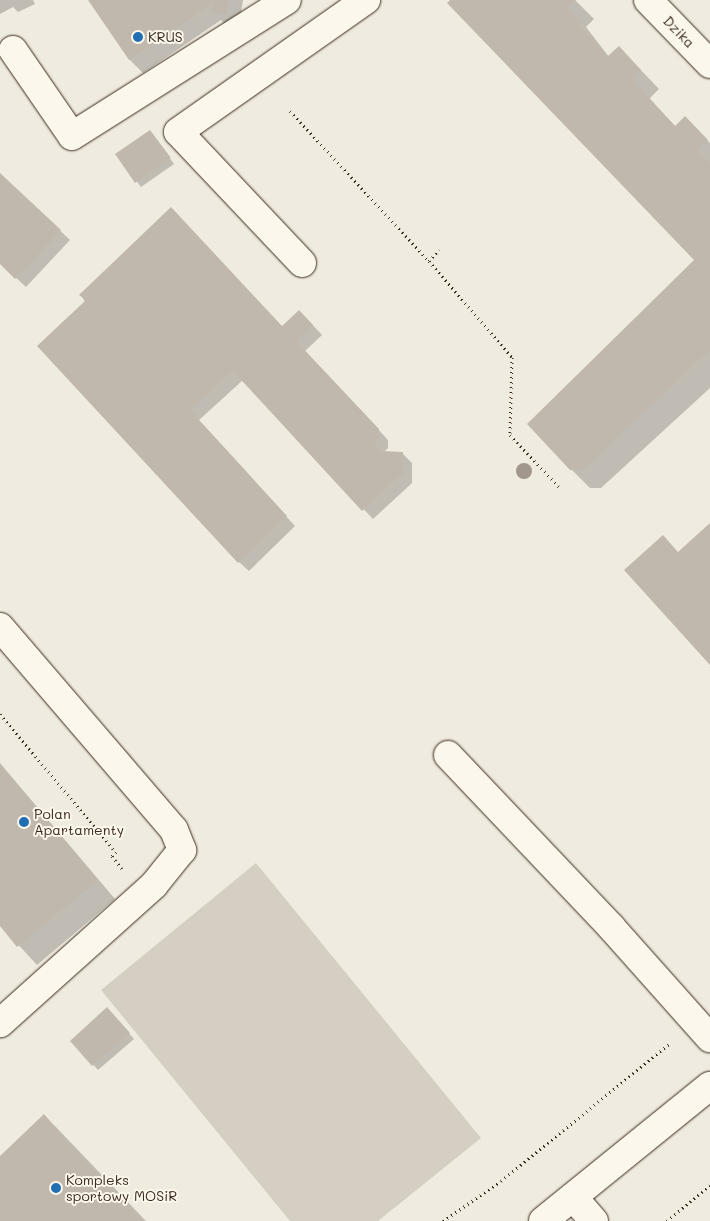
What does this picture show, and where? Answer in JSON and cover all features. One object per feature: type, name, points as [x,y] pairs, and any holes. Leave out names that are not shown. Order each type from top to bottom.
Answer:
[{"type":"street","points":[[14,50],[72,136],[286,0]]},
{"type":"street","points":[[302,263],[178,132],[366,0]]},
{"type":"street","name":"Dzika","points":[[648,0],[710,64]]},
{"type":"street","points":[[0,627],[174,830],[182,850],[154,885],[0,1023]]},
{"type":"street","points":[[448,755],[704,1029]]},
{"type":"street","points":[[543,1221],[710,1086]]},
{"type":"street","points":[[573,1197],[594,1221]]},
{"type":"path","points":[[290,111],[429,261],[512,357],[510,435],[561,489]]},
{"type":"path","points":[[429,261],[439,250]]},
{"type":"path","points":[[0,714],[116,852],[112,856]]},
{"type":"path","points":[[443,1221],[501,1181],[704,1029]]},
{"type":"path","points":[[667,1221],[710,1185]]},
{"type":"shaded area","points":[[256,863],[481,1138],[378,1221],[290,1221],[101,990]]},
{"type":"building","name":"KRUS","points":[[88,0],[229,0],[226,15],[212,12],[213,3],[129,60]]},
{"type":"building","points":[[450,0],[576,0],[568,8],[582,22],[579,24],[608,56],[619,46],[641,70],[632,79],[675,126],[685,116],[708,140],[697,150],[710,163],[710,350],[582,470],[570,470],[527,424],[694,260],[447,3]]},
{"type":"building","points":[[150,130],[171,158],[135,183],[115,154]]},
{"type":"building","points":[[0,173],[61,230],[15,279],[0,264]]},
{"type":"building","points":[[171,207],[282,326],[299,310],[313,325],[296,341],[379,429],[379,438],[374,443],[382,451],[403,452],[403,473],[362,511],[233,371],[190,410],[287,516],[238,563],[37,346],[86,300],[79,295]]},
{"type":"building","points":[[710,523],[710,665],[624,570],[663,535],[678,552]]},
{"type":"building","name":"Polan Apartamenty","points":[[0,765],[98,880],[17,947],[0,926]]},
{"type":"building","points":[[107,1007],[130,1033],[92,1066],[70,1041]]},
{"type":"building","name":"Kompleks sportowy MOSiR","points":[[44,1114],[66,1140],[144,1221],[0,1221],[0,1156]]},
{"type":"place","name":"KRUS","points":[[138,37]]},
{"type":"place","name":"Polan Apartamenty","points":[[24,822]]},
{"type":"place","name":"Kompleks sportowy MOSiR","points":[[56,1188]]}]
